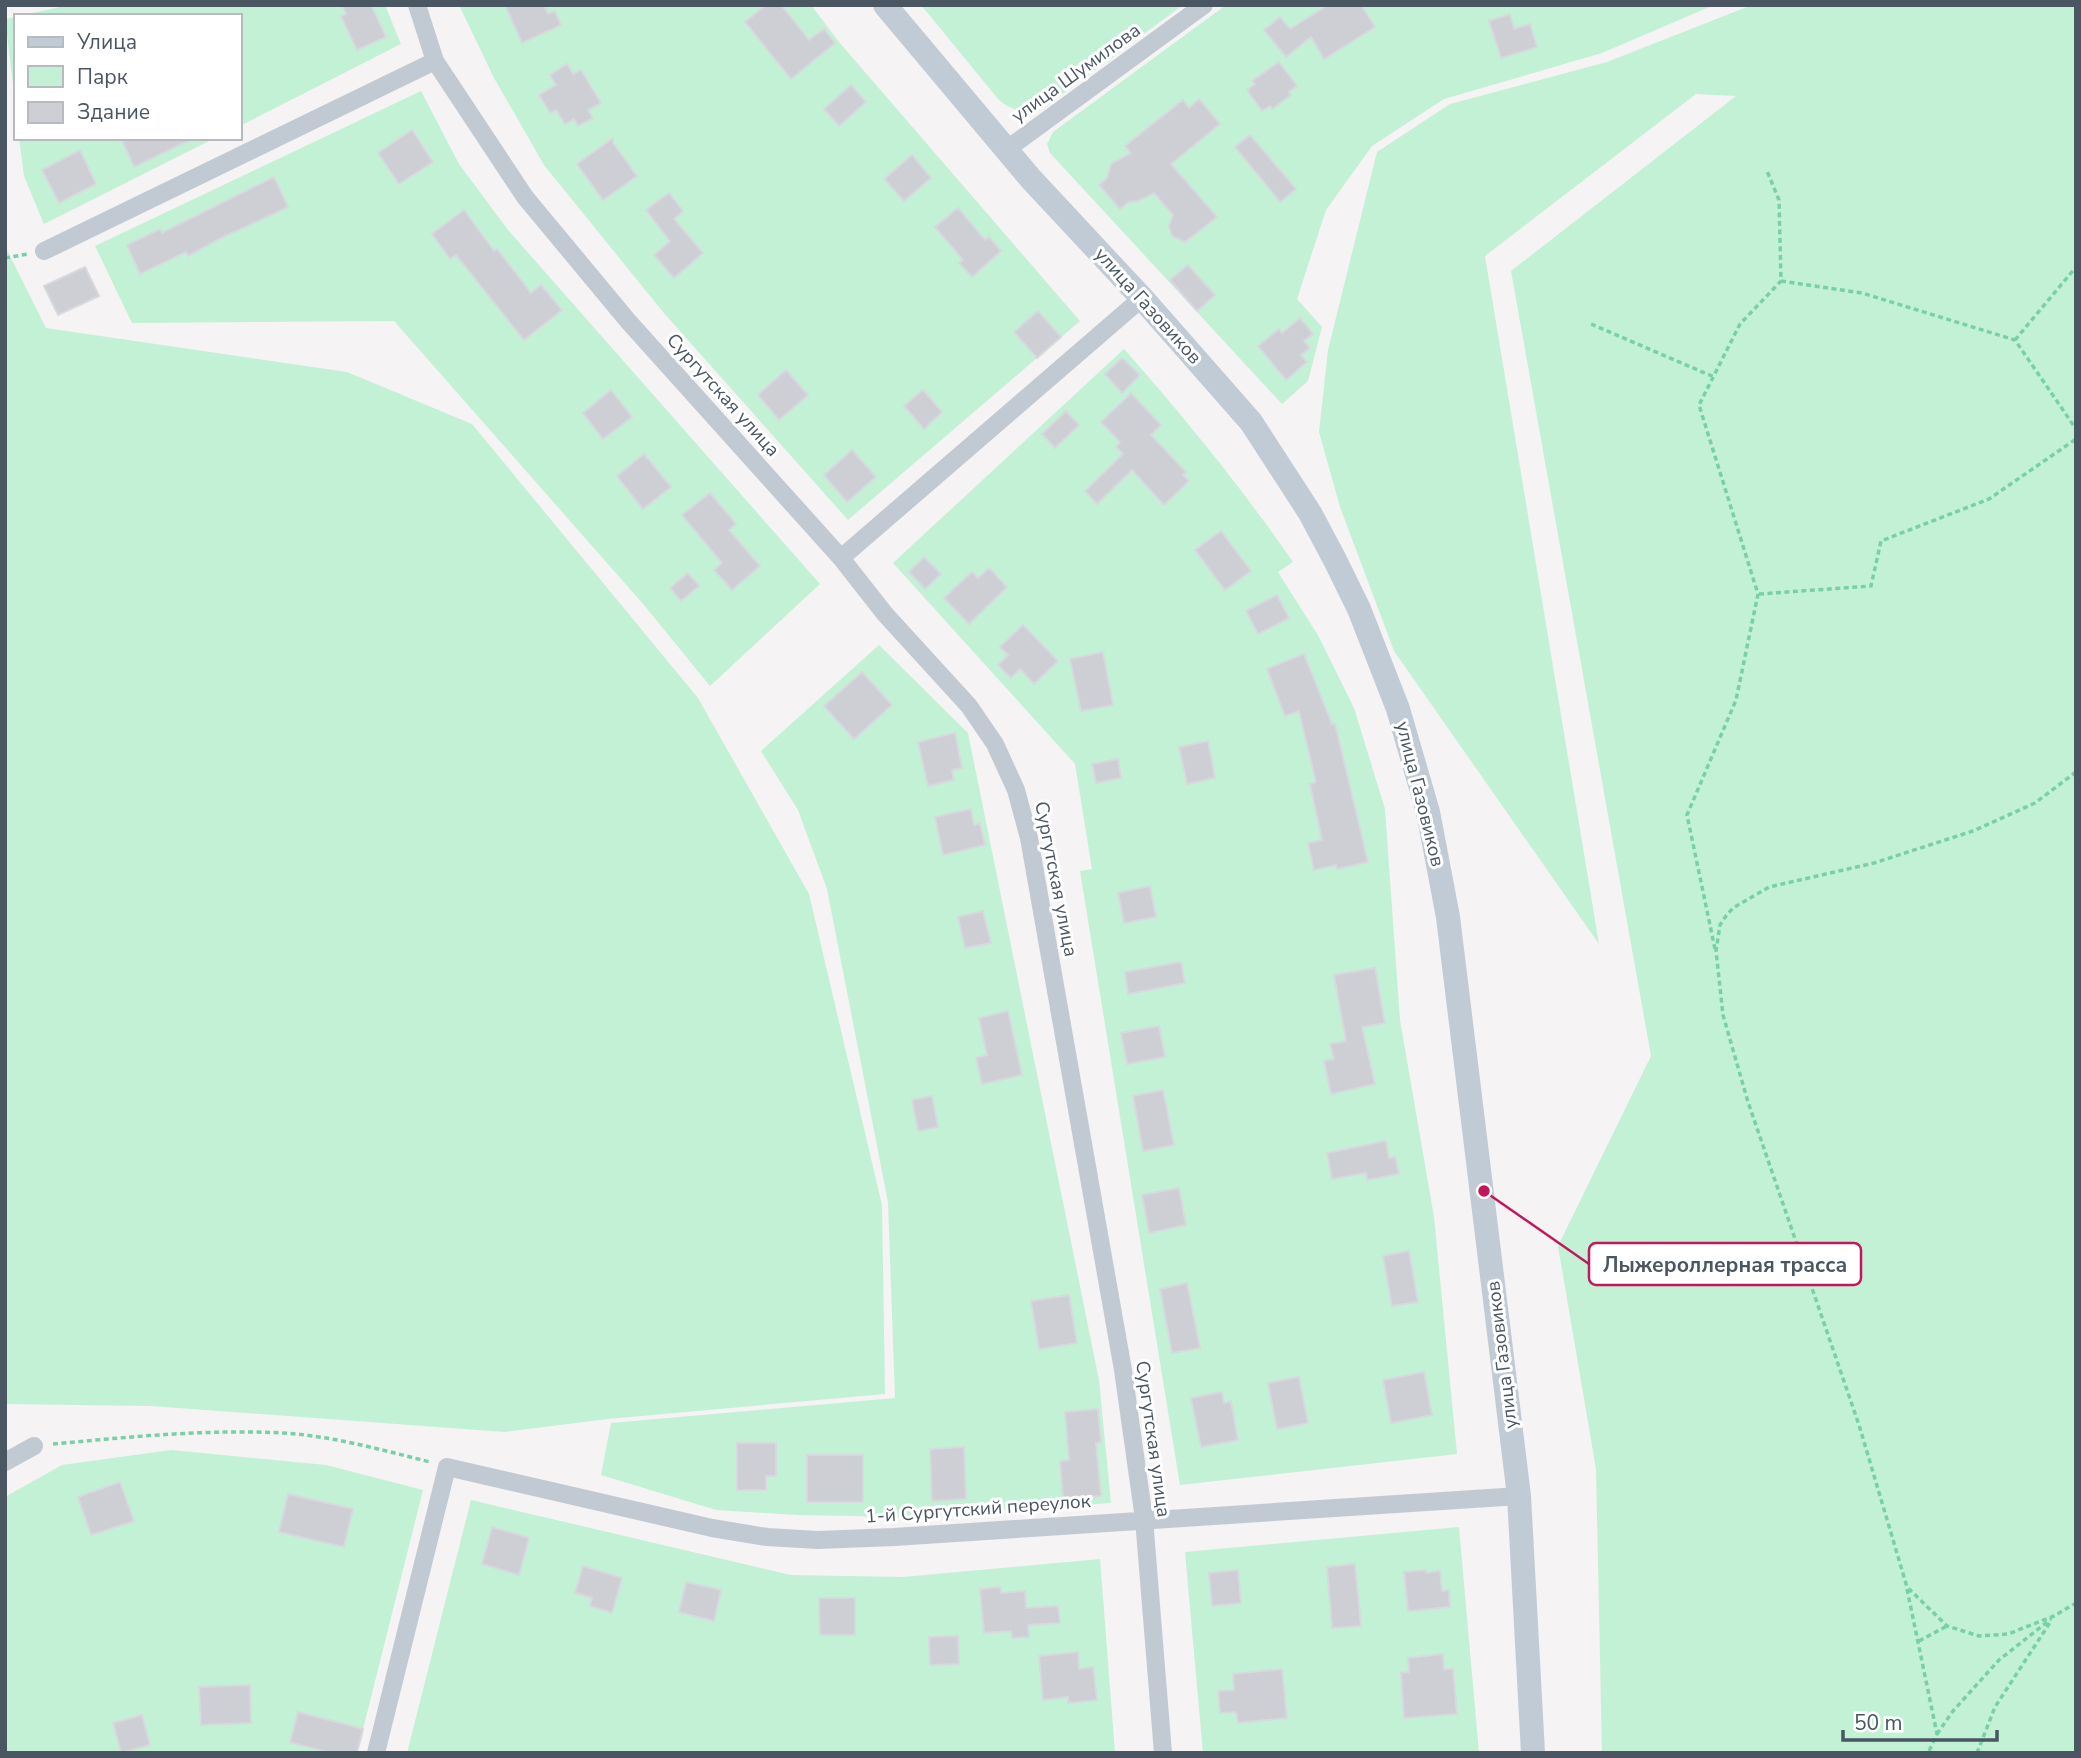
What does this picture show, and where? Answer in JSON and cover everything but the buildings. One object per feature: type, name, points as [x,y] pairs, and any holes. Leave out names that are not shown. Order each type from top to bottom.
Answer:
[{"type":"street","name":"Сургутская улица","points":[[417,5],[435,61],[525,197],[628,321],[841,558],[885,614],[970,706],[995,744],[1016,790],[1029,838],[1121,1357],[1143,1519],[1164,1753]]},
{"type":"street","name":"улица Газовиков","points":[[885,5],[1006,150],[1251,422],[1310,513],[1359,609],[1394,696],[1415,760],[1428,812],[1448,917],[1519,1496],[1533,1753]]},
{"type":"street","name":"улица Шумилова","points":[[1006,150],[1204,5]]},
{"type":"street","points":[[44,251],[435,61]]},
{"type":"street","points":[[841,558],[1142,298]]},
{"type":"street","points":[[5,1462],[34,1446]]},
{"type":"street","points":[[376,1753],[447,1467]]},
{"type":"street","name":"1-й Сургутский переулок","points":[[447,1467],[712,1528],[767,1537],[818,1540],[1519,1496]]},
{"type":"path","points":[[1766,171],[1779,200],[1781,281],[1740,324],[1699,405],[1758,594],[1736,700],[1687,816],[1716,951],[1723,1015],[1748,1102],[1859,1425],[1907,1587],[1937,1734]]},
{"type":"path","points":[[2015,340],[2076,267]]},
{"type":"path","points":[[1781,281],[1862,293],[2015,340],[2076,429]]},
{"type":"path","points":[[1591,324],[1714,377]]},
{"type":"path","points":[[1758,594],[1871,586],[1881,541],[1989,499],[2076,439]]},
{"type":"path","points":[[1716,951],[1720,925],[1726,916],[1733,908],[1769,887],[1874,863],[1973,831],[2035,803],[2076,772]]},
{"type":"path","points":[[34,1446],[194,1434],[284,1433],[359,1444],[447,1467]]},
{"type":"path","points":[[1907,1587],[1947,1626],[1979,1636],[2008,1634],[2054,1616]]},
{"type":"path","points":[[1928,1753],[1953,1711],[1999,1660],[2054,1616],[2076,1603]]},
{"type":"path","points":[[1977,1753],[1995,1707],[2054,1616]]},
{"type":"path","points":[[1919,1641],[1947,1626]]},
{"type":"green space","points":[[385,5],[401,44],[242,125],[242,14],[29,14],[60,7]]},
{"type":"green space","points":[[459,5],[811,5],[839,42],[1080,321],[848,520],[663,312],[544,165],[494,78]]},
{"type":"green space","points":[[921,5],[1183,5],[1045,107],[1027,111],[1015,110],[999,100]]},
{"type":"green space","points":[[1226,5],[1714,5],[1602,53],[1444,99],[1372,146],[1326,210],[1297,299],[1322,327],[1308,381],[1282,404],[1050,153],[1047,144],[1053,132]]},
{"type":"green space","points":[[1752,5],[2076,5],[2076,1753],[1602,1753],[1596,1469],[1558,1246],[1651,1056],[1511,271],[1736,96],[1696,94],[1485,256],[1599,944],[1394,651],[1340,507],[1319,432],[1328,350],[1377,152],[1450,104],[1607,62]]},
{"type":"green space","points":[[14,17],[14,92],[5,19]]},
{"type":"green space","points":[[421,91],[459,164],[508,230],[820,584],[710,686],[644,605],[394,321],[132,323],[95,246]]},
{"type":"green space","points":[[19,140],[211,140],[44,224],[24,176]]},
{"type":"green space","points":[[5,246],[46,328],[347,372],[472,424],[698,698],[809,894],[882,1205],[885,1394],[608,1419],[505,1432],[151,1406],[5,1404]]},
{"type":"green space","points":[[1124,349],[1212,453],[1293,562],[1278,572],[1319,637],[1354,708],[1385,809],[1400,1020],[1434,1217],[1457,1454],[1180,1485],[1080,871],[1092,869],[1075,764],[893,563]]},
{"type":"green space","points":[[879,645],[968,733],[1099,1380],[1111,1503],[903,1517],[798,1515],[716,1510],[601,1475],[611,1423],[895,1398],[888,1202],[827,889],[798,810],[761,751]]},
{"type":"green space","points":[[171,1450],[326,1465],[423,1490],[357,1753],[5,1753],[5,1497],[62,1465]]},
{"type":"green space","points":[[471,1500],[791,1575],[903,1577],[1100,1559],[1115,1753],[407,1753]]},
{"type":"green space","points":[[1459,1527],[1479,1753],[1203,1753],[1185,1552]]},
{"type":"place","name":"Лыжероллерная трасса","points":[[1484,1191]]}]
